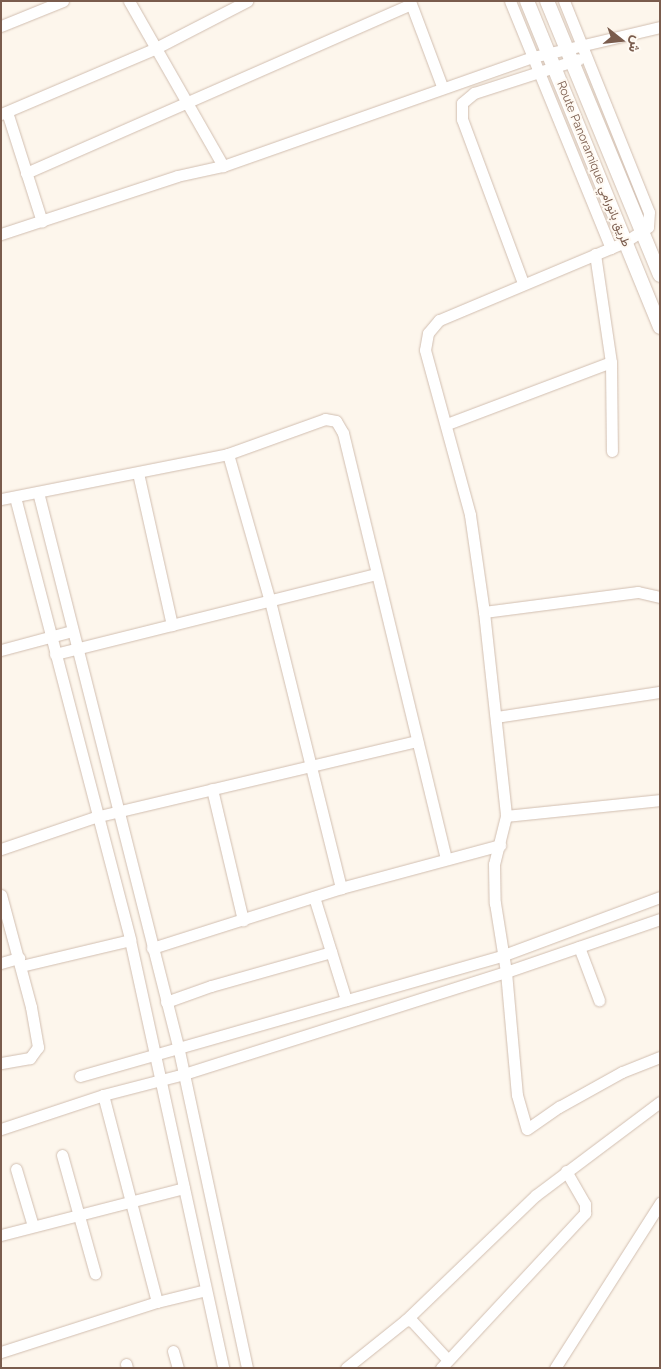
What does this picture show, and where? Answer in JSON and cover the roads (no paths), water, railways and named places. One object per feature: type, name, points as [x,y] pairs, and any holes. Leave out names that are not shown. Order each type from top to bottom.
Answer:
[{"type":"street","points":[[1,26],[63,1]]},
{"type":"street","points":[[129,1],[184,103],[223,166]]},
{"type":"street","points":[[42,222],[4,113],[154,49],[246,1]]},
{"type":"street","points":[[510,1],[611,248]]},
{"type":"street","name":"Route Panoramique طريق بانورامي","points":[[527,1],[660,327]]},
{"type":"street","name":"Route Panoramique طريق بانورامي","points":[[547,1],[660,275]]},
{"type":"street","points":[[564,1],[649,212],[650,224],[643,234],[439,320],[428,333],[425,350],[447,424],[470,515],[484,612],[506,816],[493,880],[506,972],[517,1095],[527,1129],[559,1107],[614,1076],[660,1057]]},
{"type":"street","points":[[26,173],[410,3],[442,86]]},
{"type":"street","points":[[1,234],[178,176],[223,166],[442,86],[533,56],[581,43],[660,27]]},
{"type":"street","points":[[523,284],[460,110],[466,96],[586,57]]},
{"type":"street","points":[[595,254],[611,362],[612,451]]},
{"type":"street","points":[[447,424],[611,362]]},
{"type":"street","points":[[1,499],[228,454],[324,419],[336,421],[343,433],[446,858]]},
{"type":"street","points":[[228,454],[270,601],[341,888]]},
{"type":"street","points":[[138,473],[172,625]]},
{"type":"street","points":[[38,492],[76,649],[178,1046],[247,1368]]},
{"type":"street","points":[[15,497],[95,817],[130,940],[223,1368]]},
{"type":"street","points":[[55,654],[376,574]]},
{"type":"street","points":[[484,612],[638,592],[660,597]]},
{"type":"street","points":[[1,650],[72,631]]},
{"type":"street","points":[[496,717],[660,692]]},
{"type":"street","points":[[1,849],[95,817],[417,741]]},
{"type":"street","points":[[212,789],[243,920]]},
{"type":"street","points":[[506,816],[660,800]]},
{"type":"street","points":[[152,948],[341,888],[446,858],[500,845]]},
{"type":"street","points":[[1,895],[20,962],[38,1047],[30,1058],[1,1063]]},
{"type":"street","points":[[314,897],[346,1000]]},
{"type":"street","points":[[80,1076],[178,1046],[504,955],[660,897]]},
{"type":"street","points":[[1,1129],[103,1095],[184,1074],[506,972],[660,919]]},
{"type":"street","points":[[1,964],[20,962],[130,940]]},
{"type":"street","points":[[579,947],[600,1000]]},
{"type":"street","points":[[166,1002],[211,986],[331,952]]},
{"type":"street","points":[[103,1095],[133,1202],[157,1302]]},
{"type":"street","points":[[346,1368],[406,1320],[536,1195],[660,1102]]},
{"type":"street","points":[[62,1155],[95,1273]]},
{"type":"street","points":[[16,1169],[33,1226]]},
{"type":"street","points":[[406,1320],[412,1321],[445,1364],[585,1214],[585,1204],[566,1171]]},
{"type":"street","points":[[1,1235],[184,1188]]},
{"type":"street","points":[[555,1368],[660,1203]]},
{"type":"street","points":[[1,1352],[157,1302],[206,1290]]},
{"type":"street","points":[[173,1351],[178,1368]]}]
